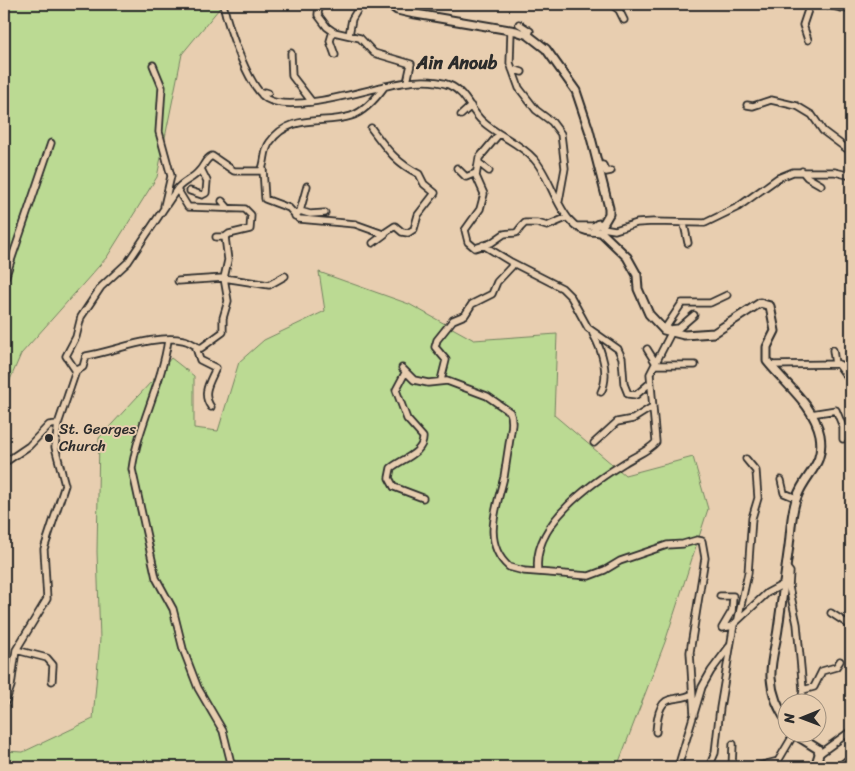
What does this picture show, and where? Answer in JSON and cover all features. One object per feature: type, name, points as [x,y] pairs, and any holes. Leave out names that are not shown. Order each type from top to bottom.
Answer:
[{"type":"main road","points":[[389,4],[397,10],[410,13],[511,30],[528,35],[546,50],[576,90],[609,208],[609,214],[600,228],[627,257],[637,275],[638,289],[648,314],[667,330],[707,335],[714,333],[754,306],[765,304],[770,306],[775,331],[766,354],[770,365],[811,414],[820,436],[820,459],[796,498],[782,585],[771,678],[778,708]]},
{"type":"main road","points":[[810,744],[818,749],[819,754],[815,767]]},
{"type":"street","points":[[222,4],[254,86],[269,100],[282,103],[312,102],[406,82],[441,84],[458,88],[483,122],[535,159],[566,218],[575,226],[615,230],[637,223],[699,224],[720,218],[747,202],[778,178],[789,173],[802,171],[835,172],[851,176]]},
{"type":"street","points":[[319,4],[318,15],[321,22],[333,31],[360,38],[374,53],[414,64],[406,82]]},
{"type":"street","points":[[348,34],[352,19],[361,4]]},
{"type":"street","points":[[611,4],[619,10],[624,20]]},
{"type":"street","points":[[808,40],[802,25],[810,4]]},
{"type":"street","points":[[824,4],[851,8]]},
{"type":"street","points":[[519,24],[530,32],[528,35]]},
{"type":"street","points":[[511,30],[512,68],[519,88],[532,106],[552,122],[561,134],[565,168],[559,202]]},
{"type":"street","points":[[333,31],[330,41],[335,55]]},
{"type":"street","points":[[291,53],[292,76],[312,102]]},
{"type":"street","points":[[153,65],[162,87],[159,132],[169,162],[170,176],[169,189],[161,215]]},
{"type":"street","points":[[512,68],[522,72]]},
{"type":"street","points":[[384,234],[360,225],[305,220],[295,216],[289,208],[265,199],[263,169],[267,147],[278,134],[292,125],[309,120],[329,120],[353,116],[368,104],[385,86]]},
{"type":"street","points":[[262,95],[265,92],[268,93]]},
{"type":"street","points":[[747,105],[753,106],[770,100],[797,106],[812,115],[823,130],[851,152]]},
{"type":"street","points":[[461,115],[471,106]]},
{"type":"street","points":[[371,128],[392,155],[409,170],[419,174],[424,184],[435,193],[418,215],[411,231],[402,232],[393,226],[373,243]]},
{"type":"street","points":[[499,134],[479,158],[476,173],[484,194],[480,208],[465,230],[471,245],[475,248],[491,243],[504,234],[514,235],[518,233],[525,223],[537,223],[547,226],[566,218]]},
{"type":"street","points":[[4,281],[50,143]]},
{"type":"street","points":[[76,371],[66,356],[76,337],[81,317],[104,282],[128,262],[140,240],[161,215],[184,182],[201,169],[206,159],[212,156],[234,171],[259,172],[263,169]]},
{"type":"street","points":[[479,163],[489,170]]},
{"type":"street","points":[[598,165],[603,165],[606,172],[611,171]]},
{"type":"street","points":[[457,168],[466,176],[476,173]]},
{"type":"street","points":[[190,192],[202,196],[206,193],[207,181],[201,169]]},
{"type":"street","points":[[802,171],[807,177],[821,185]]},
{"type":"street","points":[[295,216],[300,211],[308,186]]},
{"type":"street","points":[[177,190],[188,207],[249,211],[252,226],[246,231],[229,234],[225,237],[216,237]]},
{"type":"street","points":[[222,201],[229,209]]},
{"type":"street","points":[[300,211],[324,213]]},
{"type":"street","points":[[684,224],[688,243]]},
{"type":"street","points":[[4,706],[11,686],[16,650],[47,599],[44,549],[65,485],[55,447],[58,424],[76,371],[82,367],[86,356],[151,341],[185,340],[203,348],[224,332],[223,318],[228,301],[224,278],[228,260],[225,237]]},
{"type":"street","points":[[484,245],[511,262],[562,288],[571,297],[599,344],[605,384],[601,392]]},
{"type":"street","points":[[423,498],[394,487],[388,478],[391,468],[420,449],[424,440],[407,419],[396,390],[404,371],[414,380],[423,383],[436,383],[441,380],[446,360],[435,347],[436,340],[453,320],[465,315],[472,304],[492,294],[497,282],[512,266],[511,262]]},
{"type":"street","points":[[178,281],[224,278],[270,285],[285,276]]},
{"type":"street","points":[[538,572],[540,551],[547,534],[559,514],[600,478],[654,444],[657,436],[652,407],[650,374],[667,330],[682,303],[710,303],[726,294]]},
{"type":"street","points":[[667,330],[679,328],[694,315]]},
{"type":"street","points":[[592,332],[613,344],[620,352],[623,378],[628,394],[636,395],[650,383]]},
{"type":"street","points":[[168,340],[152,403],[134,455],[132,469],[156,578],[173,609],[183,648],[198,688],[223,731],[232,767]]},
{"type":"street","points":[[195,345],[200,360],[216,368],[208,387],[206,399],[208,407]]},
{"type":"street","points":[[647,349],[655,363]]},
{"type":"street","points":[[833,350],[837,364],[851,382]]},
{"type":"street","points":[[655,363],[695,365]]},
{"type":"street","points":[[770,365],[845,364],[851,369]]},
{"type":"street","points":[[441,380],[487,396],[510,412],[512,422],[504,475],[493,513],[493,537],[498,554],[509,567],[538,572],[589,576],[605,570],[620,561],[668,545],[683,544],[697,540],[702,541],[705,551],[704,566],[690,652],[694,715]]},
{"type":"street","points":[[594,443],[617,422],[633,419],[652,407]]},
{"type":"street","points":[[811,414],[836,410],[843,427],[843,440]]},
{"type":"street","points":[[4,463],[29,446],[48,424],[58,424]]},
{"type":"street","points":[[738,619],[748,573],[752,518],[758,498],[756,471],[746,459]]},
{"type":"street","points":[[781,480],[784,493],[796,498]]},
{"type":"street","points":[[786,567],[790,572],[789,587],[797,624],[802,694]]},
{"type":"street","points":[[709,767],[715,753],[733,626],[738,619],[767,593],[782,585]]},
{"type":"street","points":[[720,596],[733,596],[732,611],[722,628],[733,626]]},
{"type":"street","points":[[831,613],[851,626]]},
{"type":"street","points":[[678,767],[706,678],[729,647]]},
{"type":"street","points":[[16,650],[47,658],[52,665],[52,680]]},
{"type":"street","points":[[803,690],[814,688],[822,670],[836,667],[840,660]]},
{"type":"street","points":[[656,732],[657,720],[663,703],[668,700],[685,698],[692,694]]},
{"type":"street","points":[[819,754],[848,736],[851,732]]},
{"type":"street","points":[[732,744],[732,767]]},
{"type":"street","points":[[755,767],[778,761],[788,744]]},
{"type":"street","points":[[839,767],[851,757]]},
{"type":"green space","points":[[4,4],[223,4],[182,54],[157,177],[107,257],[21,354],[4,394]]},
{"type":"green space","points":[[319,272],[409,304],[474,340],[557,334],[554,415],[625,475],[693,457],[708,509],[665,642],[617,767],[4,767],[4,751],[23,752],[93,719],[100,639],[97,552],[99,438],[171,358],[194,376],[194,428],[218,431],[239,362],[264,340],[325,311]]},
{"type":"place","name":"St. Georges Church","points":[[49,438]]},
{"type":"district","name":"Ain Anoub","points":[[457,63]]}]
